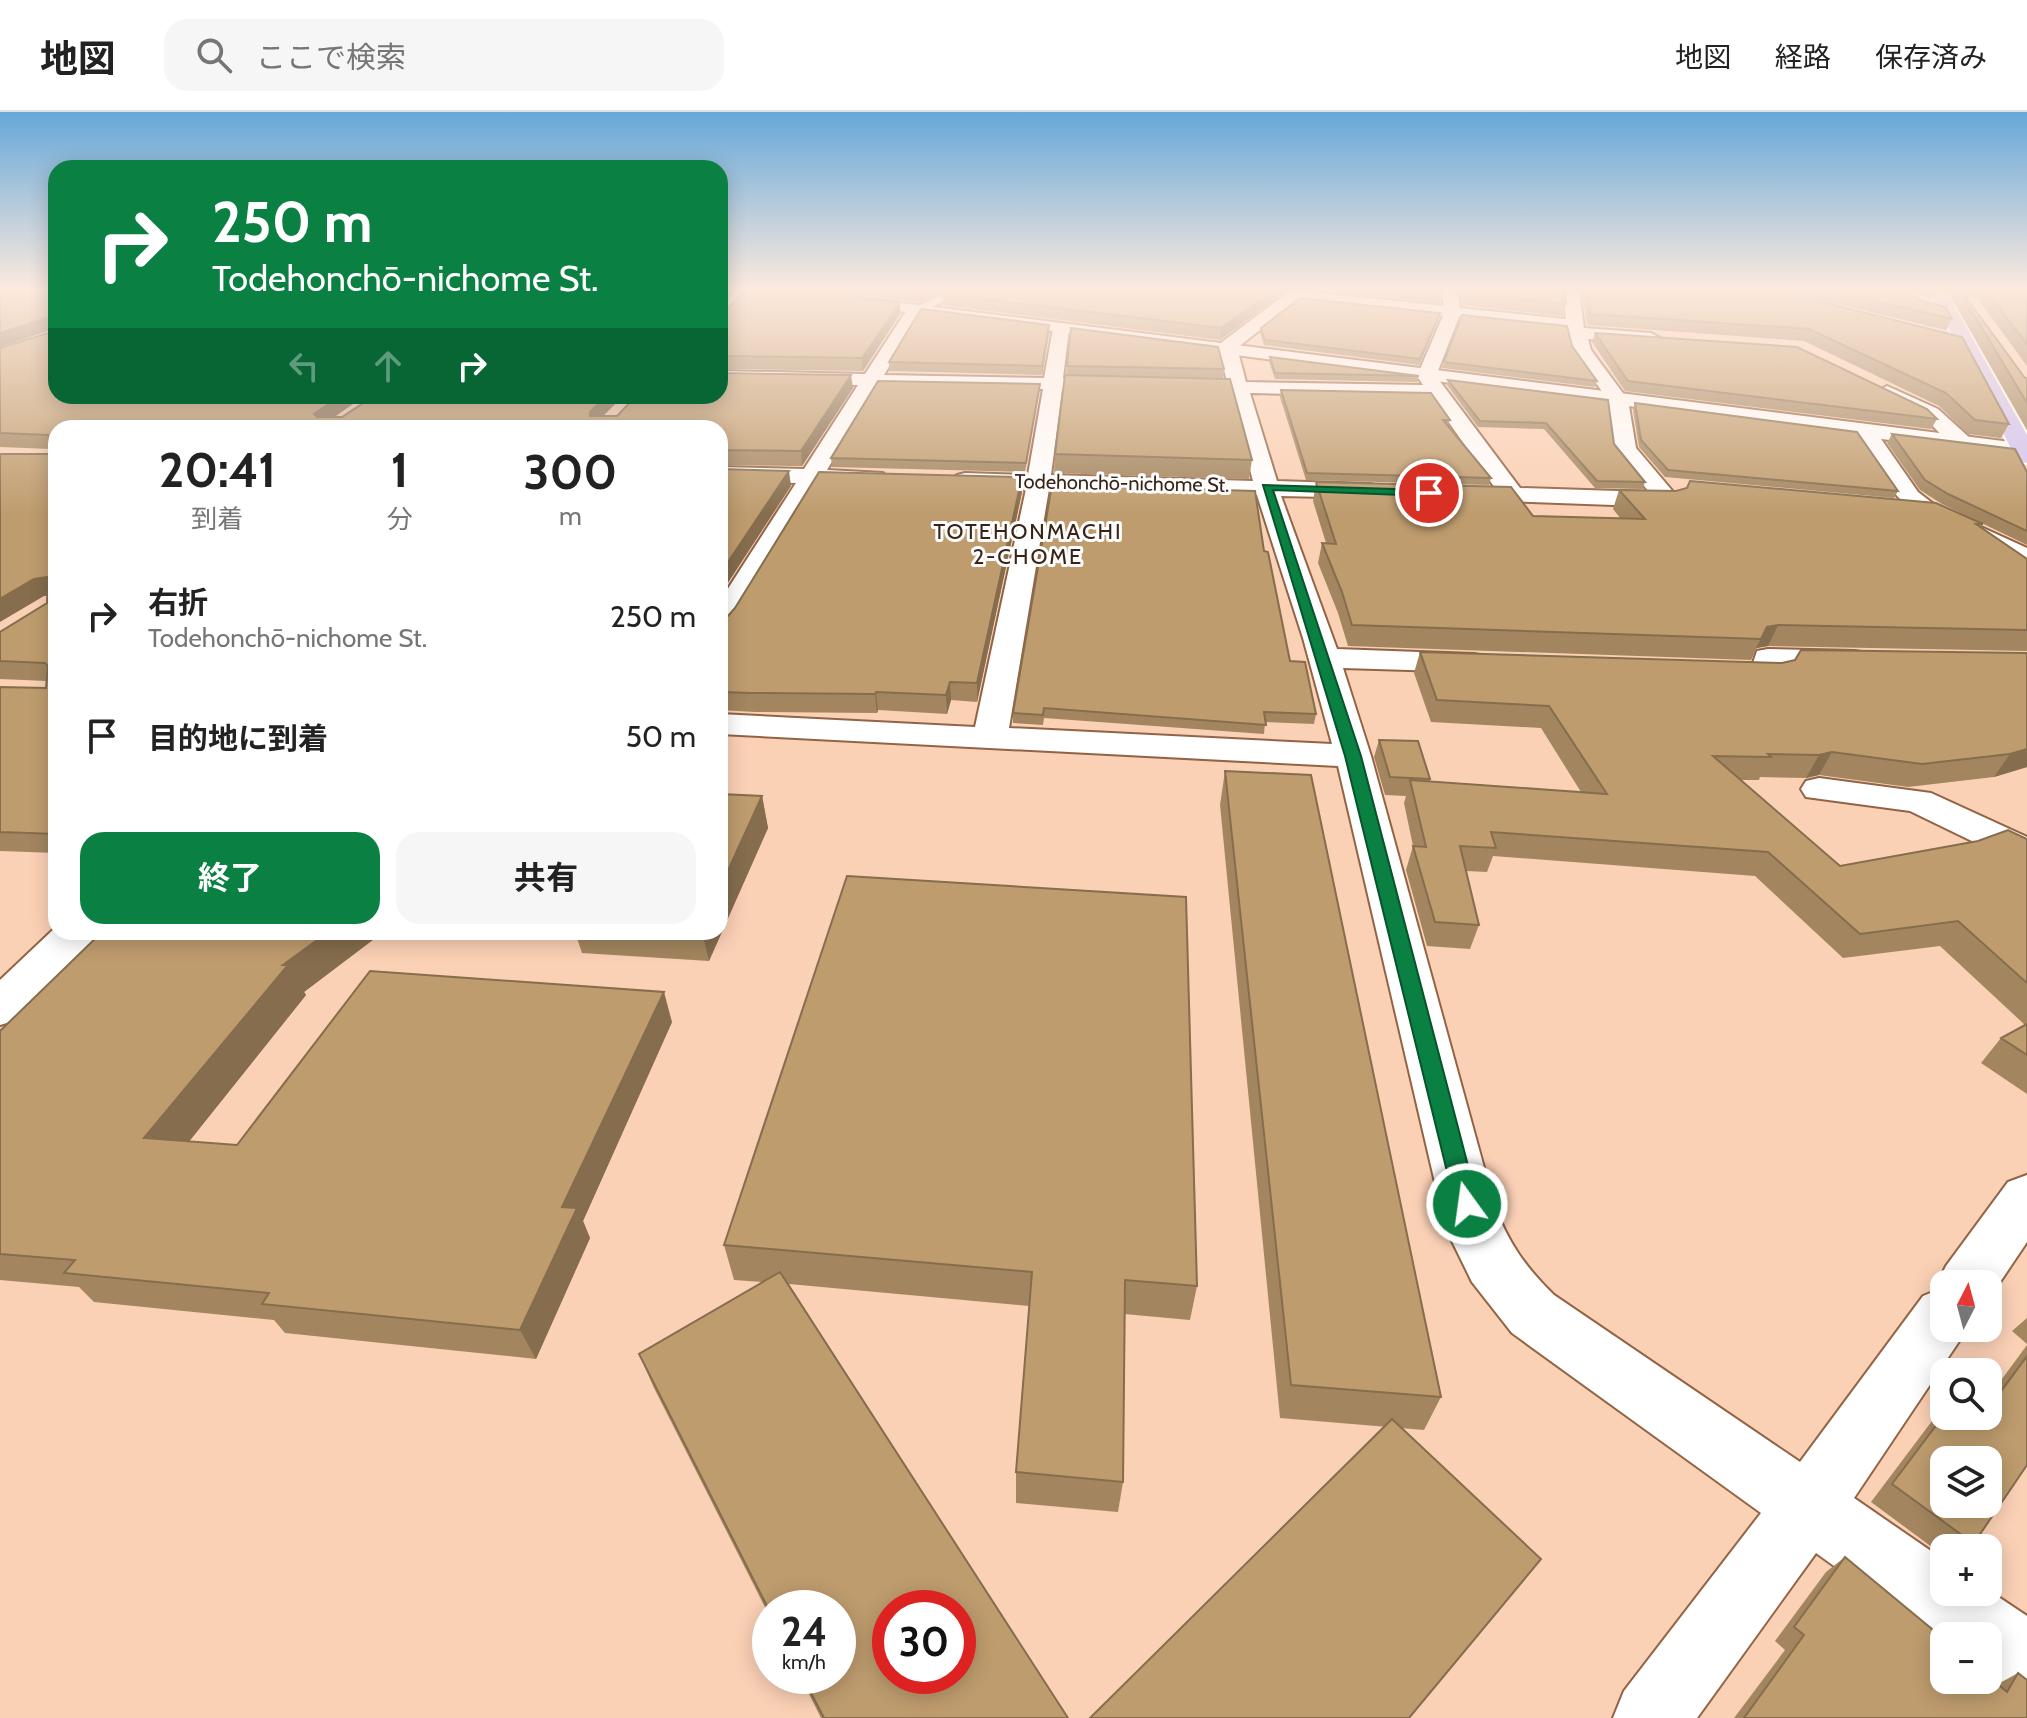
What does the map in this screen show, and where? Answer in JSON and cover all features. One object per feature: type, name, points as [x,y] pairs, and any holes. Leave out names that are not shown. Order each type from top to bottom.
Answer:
[{"type":"highway","points":[[1976,365],[2026,453]]},
{"type":"street","points":[[728,611],[882,365]]},
{"type":"street","points":[[990,737],[1039,481],[1055,365]]},
{"type":"street","points":[[1232,365],[1267,487],[1353,756],[1467,1204],[1477,1237],[1495,1273],[1533,1314],[2027,1660]]},
{"type":"street","points":[[1316,365],[1430,383],[1618,400],[2026,453]]},
{"type":"street","points":[[1430,383],[1436,365]]},
{"type":"street","points":[[1443,493],[1513,496],[1672,492],[1625,449],[1618,400],[1591,365]]},
{"type":"street","points":[[728,377],[1147,386]]},
{"type":"street","points":[[1194,387],[1430,383]]},
{"type":"street","points":[[1430,383],[1513,496]]},
{"type":"street","points":[[1868,383],[1931,413],[1963,444]]},
{"type":"street","points":[[1864,431],[1909,497],[1932,512],[2027,558]]},
{"type":"street","points":[[728,474],[891,478]]},
{"type":"street","name":"Todehonchō-nichome St.","points":[[938,479],[1398,492]]},
{"type":"street","points":[[1886,508],[1932,512]]},
{"type":"street","points":[[1323,658],[1509,664]]},
{"type":"street","points":[[1688,670],[1771,673],[1768,658],[1890,660]]},
{"type":"street","points":[[728,724],[1353,756]]},
{"type":"street","points":[[1819,789],[1918,801],[2027,852]]},
{"type":"street","points":[[0,1008],[70,940]]},
{"type":"street","points":[[1976,1270],[2027,1198]]},
{"type":"street","points":[[1651,1718],[1808,1507],[1930,1335]]},
{"type":"building","points":[[0,365],[48,365],[48,404],[328,404],[314,414],[317,417],[342,417],[362,404],[598,404],[590,416],[617,416],[628,404],[728,404],[728,373],[851,375],[801,451],[728,450],[728,420],[48,420],[48,435],[0,433]]},
{"type":"building","points":[[1223,365],[1224,369],[1067,366]]},
{"type":"building","points":[[1272,365],[1332,365],[1419,376],[1275,373]]},
{"type":"building","points":[[1468,365],[1586,365],[1597,381]]},
{"type":"building","points":[[1617,365],[1835,365],[1927,409],[1937,419],[1628,381]]},
{"type":"building","points":[[1886,365],[1977,365],[2009,424],[1975,420],[1946,393]]},
{"type":"building","points":[[2004,365],[2015,365],[2027,378],[2027,403]]},
{"type":"building","points":[[1065,375],[1230,379],[1252,460],[1055,454]]},
{"type":"building","points":[[1448,380],[1608,400],[1614,444],[1645,482],[1597,481],[1546,423],[1480,421]]},
{"type":"building","points":[[878,381],[1040,384],[1026,463],[831,458]]},
{"type":"building","points":[[1281,390],[1431,393],[1450,420],[1443,420],[1491,478],[1307,473]]},
{"type":"building","points":[[1635,403],[1857,432],[1898,491],[1668,470],[1641,440]]},
{"type":"building","points":[[1892,434],[2015,449],[2027,472],[2027,531],[1925,480]]},
{"type":"building","points":[[0,454],[48,454],[48,577],[34,579],[0,599]]},
{"type":"building","points":[[728,469],[789,471],[728,562]]},
{"type":"building","points":[[819,472],[1022,477],[977,683],[950,682],[946,695],[728,692],[728,616]]},
{"type":"building","points":[[1690,481],[1936,503],[1983,524],[1976,524],[2027,559],[2027,630],[1778,625],[1767,627],[1761,639],[1352,625],[1322,543],[1336,544],[1316,482],[1511,487],[1533,516],[1645,519],[1619,490],[1676,491],[1687,488]]},
{"type":"building","points":[[1052,485],[1255,491],[1264,551],[1268,552],[1290,661],[1305,662],[1316,714],[1264,712],[1266,725],[1044,708],[1043,715],[1013,713]]},
{"type":"building","points":[[48,577],[48,666],[45,663],[0,661],[0,632],[47,603]]},
{"type":"building","points":[[1801,650],[2027,653],[2027,749],[2010,754],[1922,764],[1832,752],[1819,755],[1768,754],[1771,757],[1713,756],[1840,866],[1978,841],[2008,830],[2027,839],[2027,983],[1958,921],[1860,934],[1768,852],[1491,832],[1496,848],[1460,846],[1479,925],[1435,922],[1413,846],[1426,847],[1410,780],[1607,794],[1549,706],[1437,700],[1420,652],[1782,663],[1795,660]]},
{"type":"building","points":[[48,666],[48,834],[0,832],[0,687],[46,688]]},
{"type":"building","points":[[1379,740],[1418,741],[1430,779],[1390,777]]},
{"type":"building","points":[[1225,771],[1311,775],[1441,1397],[1291,1385]]},
{"type":"building","points":[[728,794],[762,796],[728,870]]},
{"type":"building","points":[[847,876],[1186,897],[1197,1286],[1125,1280],[1123,1482],[1016,1472],[1032,1272],[724,1245]]},
{"type":"building","points":[[94,940],[317,940],[283,965],[288,965],[144,1138],[237,1145],[370,971],[664,992],[562,1207],[577,1208],[520,1330],[262,1304],[269,1293],[64,1273],[75,1260],[0,1254],[0,1031]]},
{"type":"building","points":[[2027,1024],[2027,1055],[2001,1038]]},
{"type":"building","points":[[780,1272],[1068,1718],[824,1718],[811,1694],[856,1694],[856,1590],[759,1590],[639,1354]]},
{"type":"building","points":[[2027,1356],[2027,1465],[2002,1502],[2002,1446],[1930,1446],[1930,1512],[1892,1484],[1933,1430],[2002,1430],[2002,1390]]},
{"type":"building","points":[[1392,1419],[1541,1559],[1409,1718],[1090,1718]]},
{"type":"building","points":[[1939,1518],[1991,1518],[1980,1534],[1960,1534]]},
{"type":"building","points":[[1845,1557],[1930,1627],[1930,1694],[2002,1694],[2002,1688],[2007,1692],[2018,1673],[2027,1680],[2027,1718],[1744,1718],[1804,1635],[1794,1627]]},
{"type":"district","name":"TOTEHONMACHI 2-CHOME","points":[[1028,544]]},
{"type":"route","points":[[1429,493],[1267,487],[1318,638],[1353,756],[1467,1204]]}]
